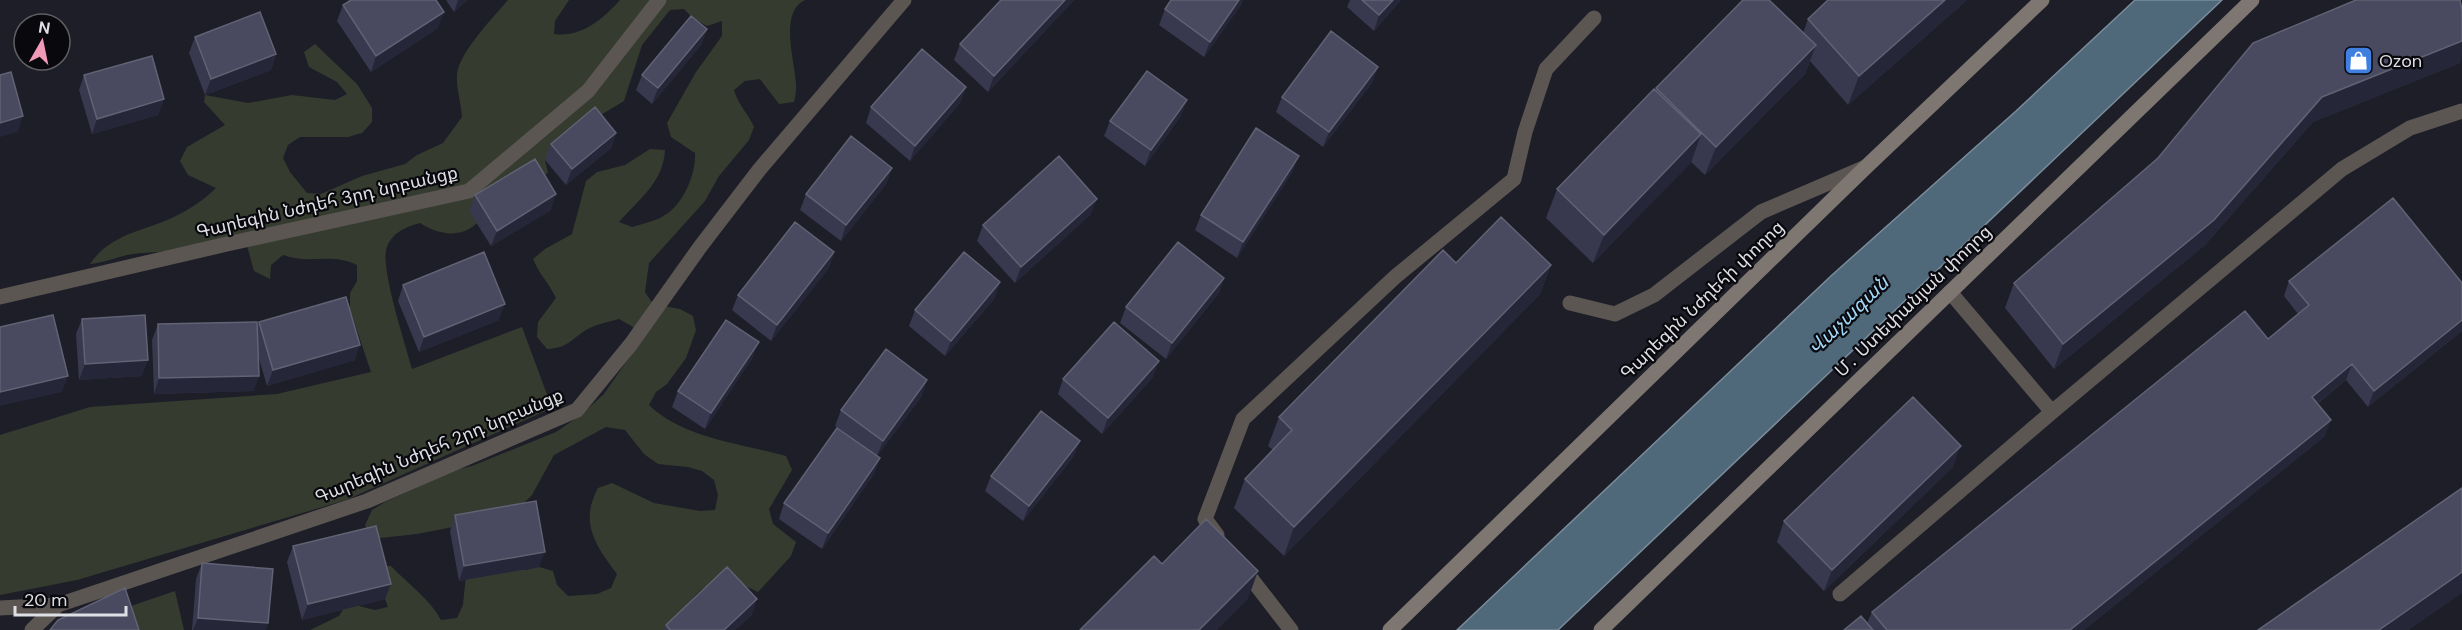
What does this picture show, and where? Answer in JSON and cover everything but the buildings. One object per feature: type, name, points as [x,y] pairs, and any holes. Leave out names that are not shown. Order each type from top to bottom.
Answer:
[{"type":"street","name":"Գարեգին Նժդեհ 3րդ նրբանցք","points":[[0,297],[470,191],[588,91],[659,0]]},
{"type":"street","name":"Գարեգին Նժդեհ 2րդ նրբանցք","points":[[32,630],[58,605],[367,501],[577,410],[631,344],[700,247],[759,170],[904,0]]},
{"type":"street","name":"Գարեգին Նժդեհի փողոց","points":[[1390,630],[1866,167],[2042,0]]},
{"type":"street","name":"Մ․ Ստեփանյան փողոց","points":[[1601,630],[2252,0]]},
{"type":"street","points":[[1290,630],[1205,519],[1243,419],[1395,277],[1514,179],[1525,132],[1546,69],[1594,18]]},
{"type":"street","points":[[1840,594],[2052,412],[2342,169],[2410,128],[2462,111]]},
{"type":"street","points":[[1570,303],[1615,314],[1654,295],[1761,212],[1866,167]]},
{"type":"street","points":[[1950,292],[2052,412]]},
{"type":"street","points":[[0,608],[58,605]]},
{"type":"green space","points":[[508,0],[569,0],[555,21],[554,34],[564,34],[591,26],[620,0],[805,0],[792,16],[790,28],[796,78],[794,102],[779,104],[760,79],[745,81],[734,90],[754,127],[749,140],[719,176],[705,201],[649,263],[645,292],[653,304],[680,309],[693,316],[696,330],[686,358],[667,384],[656,392],[649,405],[663,416],[696,433],[786,456],[792,470],[769,509],[773,524],[796,542],[791,556],[758,592],[726,582],[714,583],[704,588],[668,630],[310,630],[339,616],[347,603],[375,610],[388,607],[375,566],[391,566],[425,598],[441,620],[457,618],[463,605],[466,574],[495,568],[526,570],[539,567],[553,571],[557,585],[568,596],[597,594],[611,588],[617,574],[602,554],[592,534],[590,512],[598,488],[612,483],[654,503],[700,511],[715,510],[718,495],[714,480],[702,471],[688,467],[658,464],[644,454],[625,430],[606,427],[554,455],[532,495],[520,507],[463,525],[417,534],[371,539],[365,525],[372,510],[385,502],[455,470],[472,466],[556,432],[581,415],[604,394],[631,355],[635,341],[633,327],[619,319],[590,328],[564,345],[547,349],[537,337],[538,322],[556,298],[533,259],[545,249],[572,234],[586,181],[597,172],[625,165],[650,149],[665,150],[660,172],[649,190],[619,222],[632,227],[657,219],[668,213],[681,199],[690,181],[695,153],[671,137],[667,123],[696,72],[722,36],[722,21],[707,26],[694,19],[684,9],[670,10],[642,45],[624,101],[599,116],[545,160],[548,173],[494,201],[479,221],[469,229],[448,233],[434,230],[420,223],[400,231],[387,247],[390,287],[412,369],[522,327],[552,408],[346,500],[77,580],[0,595],[0,435],[90,407],[277,394],[371,372],[350,309],[350,293],[357,281],[357,265],[347,261],[302,259],[283,255],[271,265],[270,279],[254,271],[246,242],[223,238],[188,249],[127,255],[90,264],[105,247],[114,241],[179,214],[216,188],[188,175],[180,161],[187,147],[225,125],[204,102],[205,95],[248,103],[292,95],[335,100],[347,94],[337,82],[309,67],[304,52],[315,44],[357,84],[372,108],[372,122],[362,133],[348,137],[300,137],[288,145],[283,158],[290,172],[307,193],[321,194],[362,176],[405,164],[417,155],[443,143],[462,117],[457,79],[459,65],[478,35]]},
{"type":"green space","points":[[175,591],[184,630],[136,630],[131,606]]},
{"type":"water","name":"Վաչագան","points":[[2135,0],[2222,0],[1558,630],[1457,630],[1832,275],[2016,111]]},
{"type":"place","name":"Ozon","points":[[2358,61]]}]
